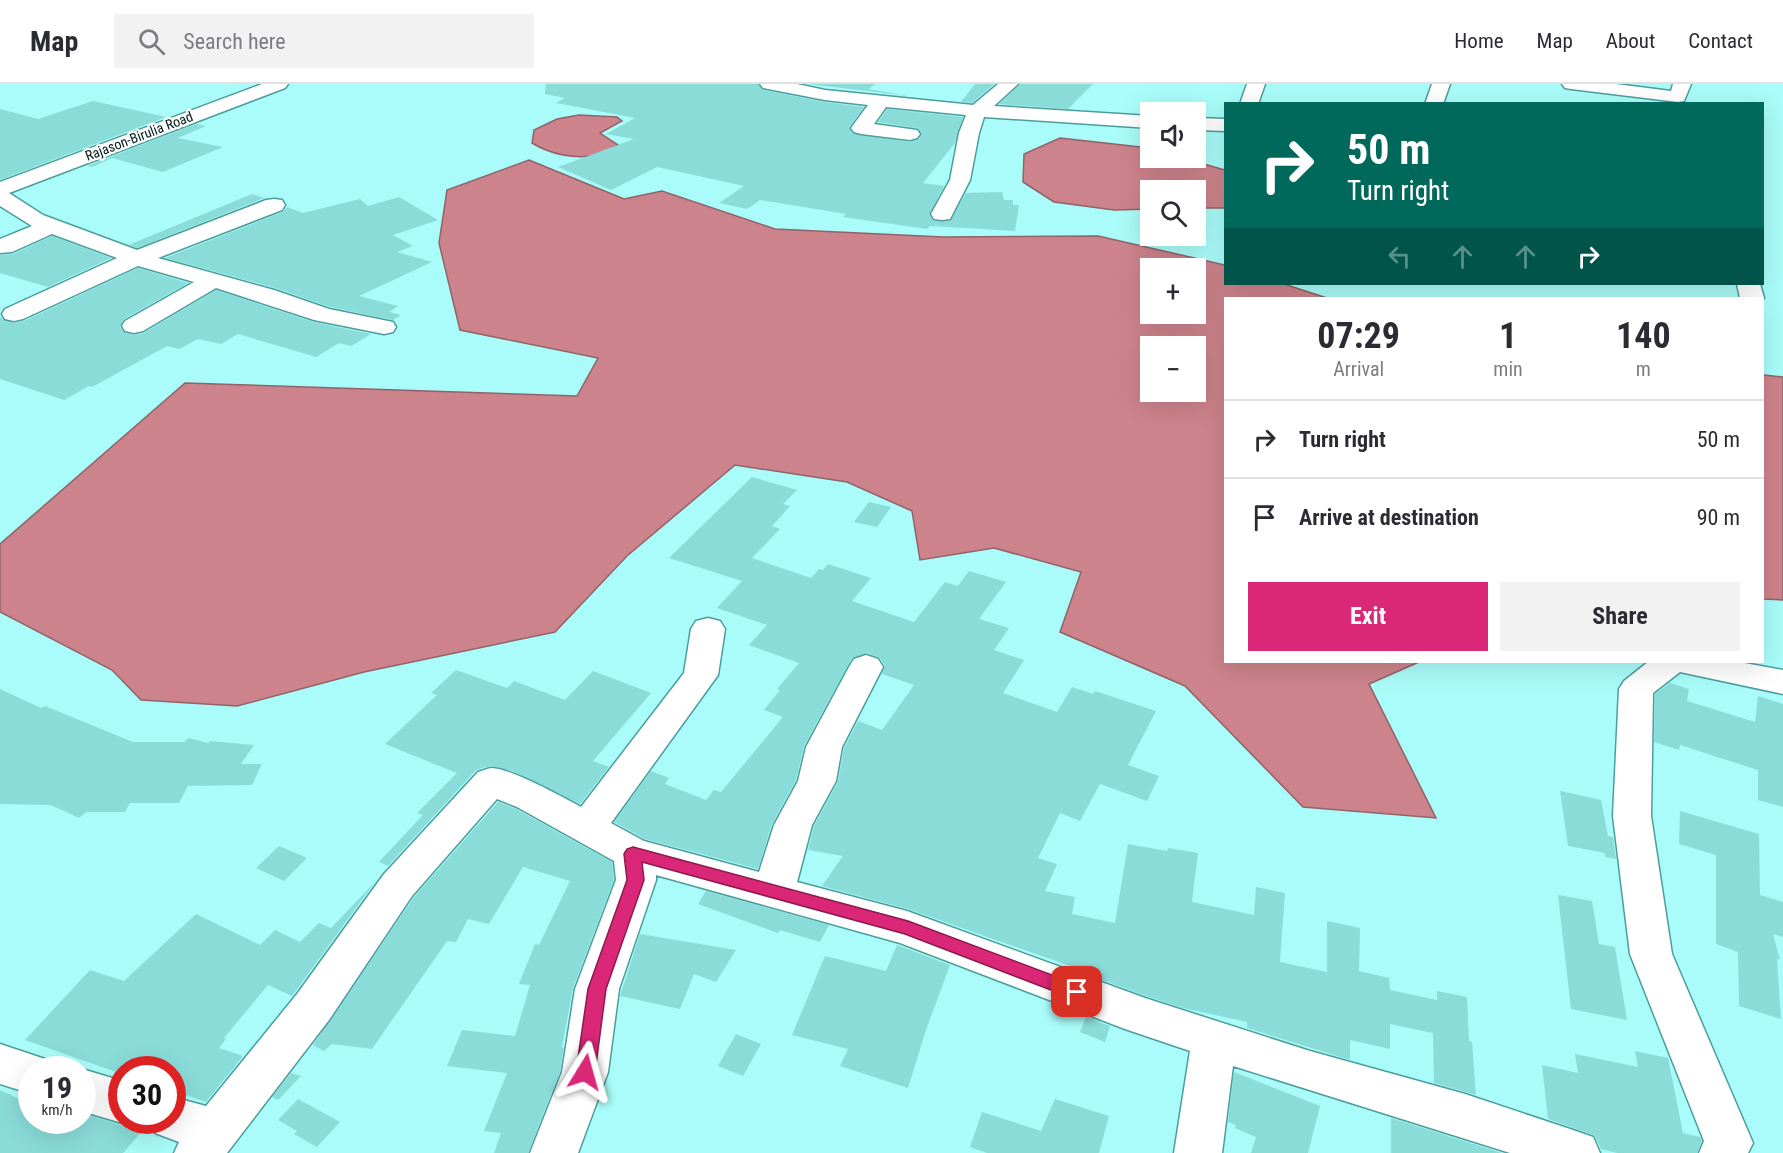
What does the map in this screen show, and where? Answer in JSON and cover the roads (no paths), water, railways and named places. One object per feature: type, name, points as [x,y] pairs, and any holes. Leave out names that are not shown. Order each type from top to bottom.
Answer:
[{"type":"street","name":"Rajason-Birulia Road","points":[[0,189],[279,84]]},
{"type":"street","points":[[769,84],[825,95],[977,111],[1140,121]]},
{"type":"street","points":[[942,214],[960,180],[969,133],[977,111],[1009,84]]},
{"type":"street","points":[[1250,102],[1256,84]]},
{"type":"street","points":[[1435,102],[1442,84]]},
{"type":"street","points":[[1571,84],[1683,95]]},
{"type":"street","points":[[881,101],[861,128],[910,134]]},
{"type":"street","points":[[1206,124],[1224,125]]},
{"type":"street","points":[[0,196],[35,220],[137,258],[323,315],[384,327]]},
{"type":"street","points":[[14,314],[137,258],[274,205]]},
{"type":"street","points":[[0,246],[4,247],[51,226]]},
{"type":"street","points":[[134,326],[214,280]]},
{"type":"street","points":[[586,828],[701,675],[708,629]]},
{"type":"street","points":[[1669,663],[1636,689],[1632,816],[1651,954],[1729,1143],[1723,1153]]},
{"type":"street","points":[[1690,663],[1783,682]]},
{"type":"street","points":[[773,893],[793,825],[817,781],[832,729],[866,667]]},
{"type":"street","points":[[195,1134],[313,1007],[398,885],[491,782],[530,797],[633,854],[908,928],[1141,1016],[1466,1116],[1576,1153]]},
{"type":"street","points":[[554,1153],[585,1072],[597,989],[636,880],[633,854]]},
{"type":"street","points":[[1198,1153],[1214,1040]]},
{"type":"street","points":[[0,1064],[18,1070]]}]
